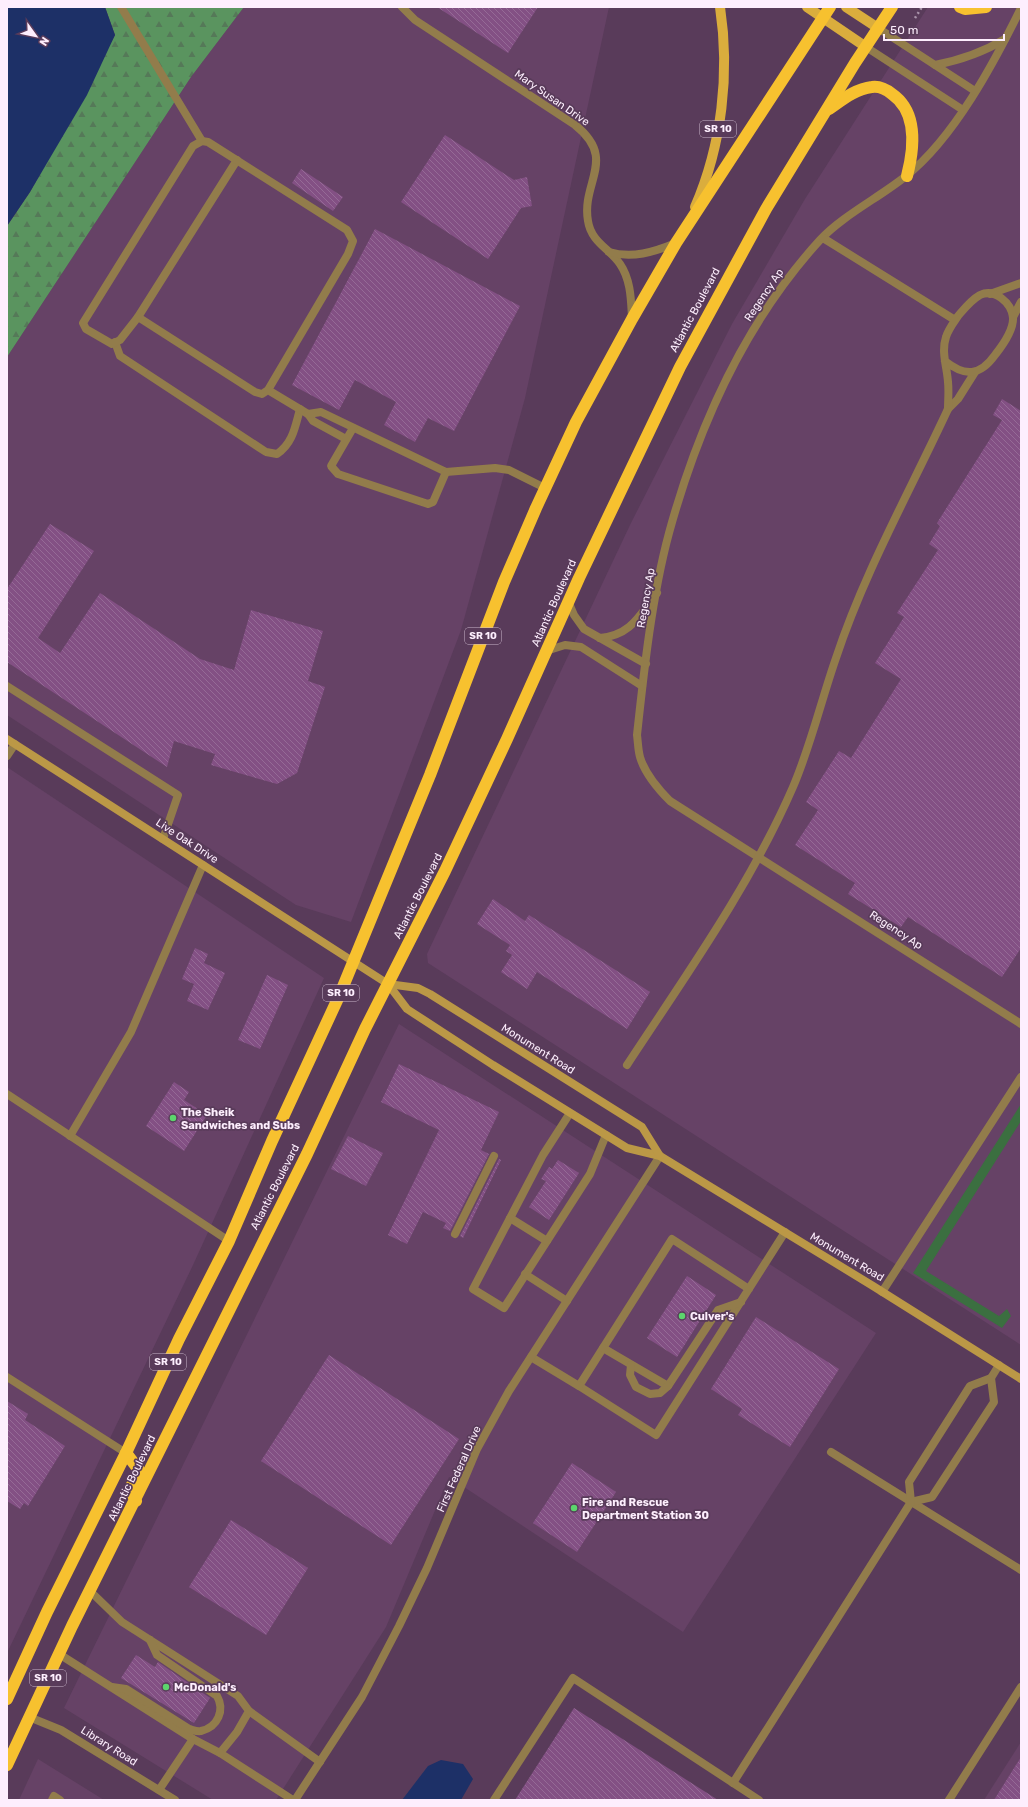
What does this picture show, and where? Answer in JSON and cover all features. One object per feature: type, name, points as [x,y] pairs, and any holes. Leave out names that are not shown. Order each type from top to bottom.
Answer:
[{"type":"highway","name":"Atlantic Boulevard","points":[[7,1699],[47,1612],[126,1453],[179,1339],[229,1241],[272,1140],[354,962],[430,775],[504,582],[545,488],[586,403],[676,243],[830,7]]},
{"type":"highway","points":[[878,28],[892,7]]},
{"type":"highway","points":[[960,7],[965,9],[986,7]]},
{"type":"highway","name":"SR 10","points":[[866,47],[878,28]]},
{"type":"highway","name":"Atlantic Boulevard","points":[[7,1765],[59,1654],[246,1278],[264,1238],[304,1161],[388,984],[452,858],[568,601],[642,445],[707,315],[762,215],[824,112],[866,47]]},
{"type":"highway","points":[[824,112],[854,92],[873,86],[886,89],[900,100],[908,115],[913,139],[912,156],[907,176]]},
{"type":"highway","points":[[126,1453],[139,1470],[130,1489],[136,1501]]},
{"type":"main road","name":"Atlantic Boulevard","points":[[676,243],[703,188],[717,133],[723,96],[724,61],[720,7]]},
{"type":"main road","points":[[807,7],[866,47]]},
{"type":"main road","points":[[846,7],[878,28]]},
{"type":"main road","name":"Live Oak Drive","points":[[7,739],[354,962]]},
{"type":"main road","name":"Monument Road","points":[[354,962],[388,984],[407,1009],[570,1113],[627,1148],[660,1156],[1021,1379]]},
{"type":"main road","name":"Monument Road","points":[[388,984],[418,988],[430,994],[642,1127],[660,1156]]},
{"type":"street","points":[[121,7],[202,141]]},
{"type":"street","name":"Mary Susan Drive","points":[[402,7],[415,20],[585,133],[592,143],[596,161],[587,206],[587,220],[595,238],[617,260],[626,275],[632,319]]},
{"type":"street","name":"Regency Ap","points":[[1021,8],[1006,39],[975,91],[938,144],[907,176],[823,238],[774,296],[737,360],[716,400],[683,484],[669,535],[657,592],[636,735],[640,757],[648,774],[670,801],[759,856],[1021,1024]]},
{"type":"street","points":[[878,28],[975,91]]},
{"type":"street","points":[[935,65],[972,56],[987,50],[1006,39]]},
{"type":"street","points":[[866,47],[963,110]]},
{"type":"street","points":[[138,317],[255,392],[262,394],[268,390],[348,254],[353,241],[347,230],[237,160],[208,142],[202,141],[193,146],[83,323],[86,329],[112,344],[120,340],[138,317],[237,160]]},
{"type":"street","points":[[823,238],[955,320]]},
{"type":"street","points":[[608,252],[620,254],[642,254],[676,243]]},
{"type":"street","points":[[948,410],[948,382],[944,349],[946,336],[955,320],[967,305],[980,295],[990,294],[1021,283]]},
{"type":"street","points":[[990,294],[1001,298],[1009,304],[1013,318]]},
{"type":"street","points":[[945,361],[956,370],[966,373],[975,372],[984,367],[1003,345],[1011,327],[1013,318],[1021,302]]},
{"type":"street","points":[[115,342],[120,356],[266,452],[277,454],[287,447],[300,409]]},
{"type":"street","points":[[627,1065],[742,887],[759,856],[795,781],[812,735],[836,658],[860,596],[948,410],[958,399],[975,372]]},
{"type":"street","points":[[268,390],[308,414],[313,422],[346,439]]},
{"type":"street","points":[[308,414],[321,412],[446,472],[495,468],[509,470],[545,488]]},
{"type":"street","points":[[353,428],[331,466],[338,474],[405,497],[431,504],[446,472]]},
{"type":"street","points":[[599,638],[613,637],[624,632],[634,622],[657,592]]},
{"type":"street","points":[[568,601],[574,615],[584,629],[646,664]]},
{"type":"street","points":[[546,651],[565,645],[581,647],[642,686]]},
{"type":"street","points":[[7,686],[178,795],[163,839]]},
{"type":"street","points":[[7,756],[14,744]]},
{"type":"street","points":[[70,1136],[131,1032],[203,865]]},
{"type":"street","points":[[882,1292],[1021,1077]]},
{"type":"street","points":[[7,1094],[229,1241]]},
{"type":"street","points":[[570,1113],[543,1155],[473,1289],[504,1308],[590,1174],[606,1135]]},
{"type":"street","points":[[455,1234],[494,1156]]},
{"type":"street","name":"First Federal Drive","points":[[294,1800],[362,1697],[427,1568],[477,1449],[509,1390],[660,1156]]},
{"type":"street","points":[[510,1218],[547,1241]]},
{"type":"street","points":[[531,1357],[656,1435],[784,1232]]},
{"type":"street","points":[[578,1386],[672,1240],[749,1289]]},
{"type":"street","points":[[525,1274],[567,1301]]},
{"type":"street","points":[[631,1365],[630,1375],[636,1387],[650,1394],[660,1393],[668,1386],[718,1310],[741,1302]]},
{"type":"street","points":[[602,1348],[668,1386]]},
{"type":"street","points":[[733,1783],[911,1502],[909,1482],[970,1386],[991,1378],[999,1365]]},
{"type":"street","points":[[7,1377],[126,1453]]},
{"type":"street","points":[[911,1502],[932,1497],[994,1402],[991,1378]]},
{"type":"street","points":[[830,1452],[1021,1570]]},
{"type":"street","points":[[90,1591],[122,1622],[238,1696],[249,1711],[320,1762]]},
{"type":"street","points":[[107,1686],[126,1689],[189,1729],[200,1732],[212,1727],[221,1713],[221,1703],[218,1696],[157,1654],[150,1640]]},
{"type":"street","points":[[59,1654],[107,1686],[193,1739],[220,1753],[294,1800]]},
{"type":"street","points":[[494,1800],[573,1678],[760,1800]]},
{"type":"street","points":[[949,1800],[1021,1687]]},
{"type":"street","points":[[220,1753],[237,1732],[249,1711]]},
{"type":"street","name":"Library Road","points":[[29,1717],[62,1730],[175,1800]]},
{"type":"street","points":[[159,1790],[193,1739]]},
{"type":"street","points":[[52,1800],[54,1796],[60,1800]]},
{"type":"path","points":[[915,18],[922,7]]},
{"type":"shaded area","points":[[244,7],[609,7],[525,398],[461,630],[351,922],[296,905],[7,715],[7,357],[191,77]]},
{"type":"shaded area","points":[[928,7],[1021,7],[1021,1345],[428,963],[427,954],[631,523],[732,324],[805,199]]},
{"type":"shaded area","points":[[7,767],[324,978],[193,1265],[7,1653]]},
{"type":"shaded area","points":[[399,1024],[876,1333],[683,1632],[449,1477],[386,1627],[276,1800],[213,1800],[64,1708]]},
{"type":"shaded area","points":[[1021,1742],[1021,1800],[984,1800]]},
{"type":"shaded area","points":[[38,1759],[104,1800],[19,1800]]},
{"type":"green space","points":[[105,7],[244,7],[191,77],[7,357],[7,226],[30,192],[115,35]]},
{"type":"green space","points":[[1021,1104],[1021,1121],[926,1271],[999,1316],[1007,1309],[1011,1316],[1002,1328],[913,1273]]},
{"type":"water","points":[[7,7],[105,7],[115,35],[87,95],[30,192],[7,226]]},
{"type":"water","points":[[441,1760],[463,1764],[473,1779],[461,1800],[402,1800],[428,1766]]},
{"type":"building","points":[[437,7],[538,7],[508,53]]},
{"type":"building","points":[[445,135],[514,180],[527,177],[532,206],[521,208],[488,259],[401,202]]},
{"type":"building","points":[[301,169],[343,197],[333,211],[292,183]]},
{"type":"building","points":[[375,229],[520,306],[454,431],[428,418],[415,442],[384,425],[396,402],[355,380],[339,410],[292,385]]},
{"type":"building","points":[[1002,399],[1021,411],[1021,948],[1002,977],[908,917],[901,927],[848,894],[855,883],[795,845],[818,810],[806,802],[839,751],[851,758],[901,679],[875,663],[904,617],[897,613],[938,550],[929,544],[940,526],[937,523],[1002,420],[993,415]]},
{"type":"building","points":[[50,524],[94,551],[38,638],[60,653],[100,593],[200,659],[234,670],[251,610],[323,631],[308,681],[325,687],[297,773],[277,784],[211,765],[215,754],[174,741],[167,767],[7,662],[7,589]]},
{"type":"building","points":[[493,899],[525,921],[529,915],[650,992],[627,1029],[537,972],[527,989],[501,972],[512,955],[506,951],[510,945],[477,924]]},
{"type":"building","points":[[195,948],[208,954],[204,963],[225,973],[208,1010],[187,1001],[194,984],[182,979]]},
{"type":"building","points":[[267,975],[288,985],[260,1049],[238,1040]]},
{"type":"building","points":[[399,1064],[499,1112],[481,1150],[489,1154],[450,1231],[443,1228],[446,1223],[423,1212],[407,1244],[388,1235],[439,1130],[381,1102]]},
{"type":"building","points":[[174,1082],[189,1092],[184,1100],[207,1115],[184,1151],[146,1126]]},
{"type":"building","points":[[348,1136],[383,1153],[366,1186],[331,1169]]},
{"type":"building","points":[[499,1159],[501,1160],[463,1238],[460,1236]]},
{"type":"building","points":[[558,1160],[579,1173],[549,1220],[529,1207],[546,1181],[541,1179],[549,1167],[552,1169]]},
{"type":"building","name":"Culver's","points":[[687,1276],[716,1295],[677,1357],[647,1338]]},
{"type":"building","points":[[756,1317],[839,1369],[790,1447],[738,1415],[742,1409],[711,1389]]},
{"type":"building","points":[[329,1355],[459,1439],[391,1545],[261,1461]]},
{"type":"building","points":[[7,1401],[28,1414],[25,1420],[65,1446],[28,1506],[24,1503],[20,1509],[7,1501]]},
{"type":"building","name":"Fire and Rescue Department Station 30","points":[[572,1463],[616,1492],[577,1552],[533,1523]]},
{"type":"building","points":[[231,1520],[308,1568],[266,1635],[189,1587]]},
{"type":"building","name":"McDonald's","points":[[136,1655],[155,1667],[158,1662],[210,1698],[194,1723],[121,1678]]},
{"type":"building","points":[[574,1708],[718,1800],[515,1800]]},
{"type":"building","points":[[1021,1757],[1021,1800],[994,1800]]},
{"type":"place","name":"The Sheik Sandwiches and Subs","points":[[173,1118]]},
{"type":"place","name":"Culver's","points":[[682,1316]]},
{"type":"place","name":"Fire and Rescue Department Station 30","points":[[574,1508]]},
{"type":"place","name":"McDonald's","points":[[166,1687]]}]
